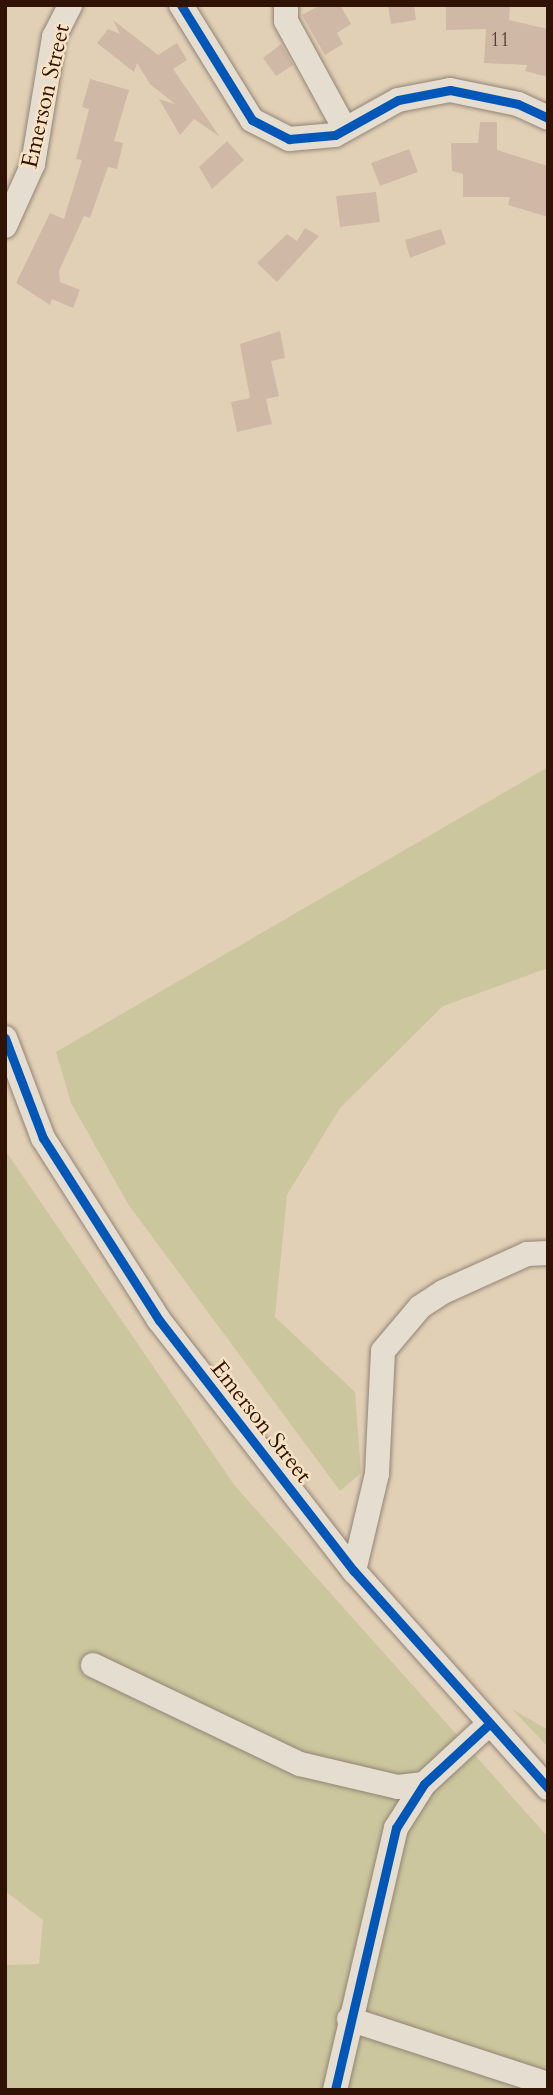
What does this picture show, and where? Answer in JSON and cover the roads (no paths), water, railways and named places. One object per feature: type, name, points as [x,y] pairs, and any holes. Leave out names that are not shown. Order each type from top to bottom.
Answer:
[{"type":"street","name":"Emerson Street","points":[[5,226],[33,164],[54,37],[71,5]]},
{"type":"street","points":[[181,5],[252,120],[289,139],[312,141],[345,130],[398,100],[450,90],[518,104],[548,118]]},
{"type":"street","points":[[286,5],[286,21],[345,130]]},
{"type":"street","name":"Emerson Street","points":[[5,1038],[29,1109],[90,1217],[193,1367],[354,1571],[548,1788]]},
{"type":"street","points":[[354,1571],[377,1474],[383,1352],[420,1307],[443,1292],[527,1254],[548,1253]]},
{"type":"street","points":[[93,1665],[300,1764],[398,1787],[424,1784]]},
{"type":"street","points":[[335,2090],[349,2019],[396,1828],[424,1784],[489,1724]]},
{"type":"street","points":[[349,2019],[548,2084]]}]
